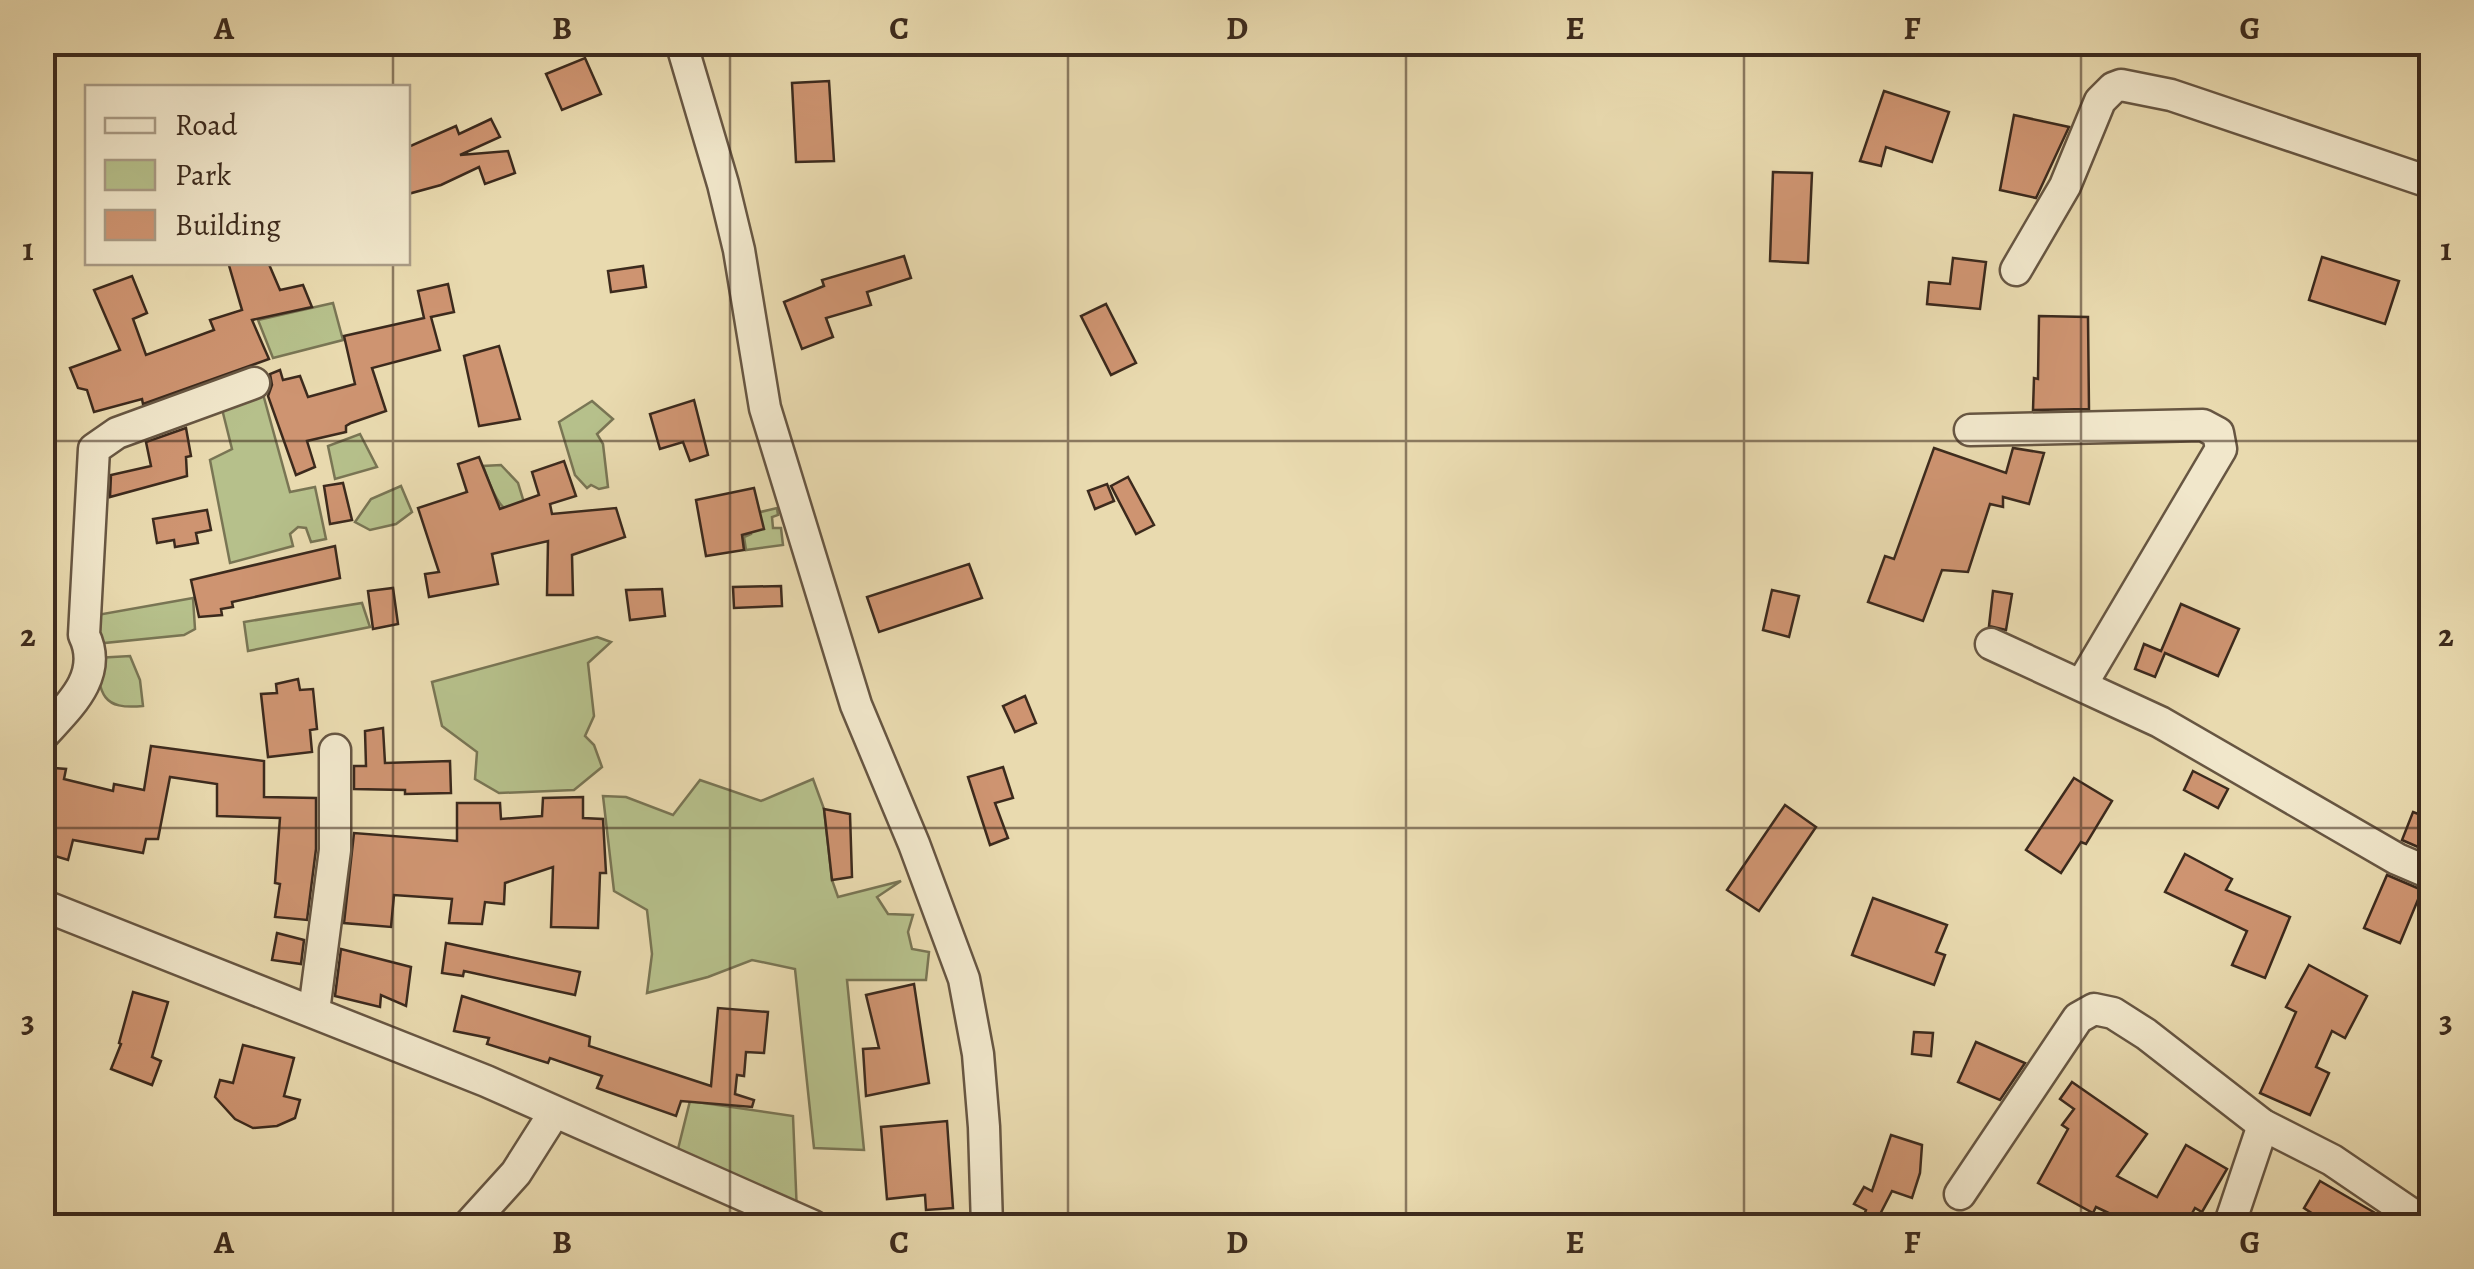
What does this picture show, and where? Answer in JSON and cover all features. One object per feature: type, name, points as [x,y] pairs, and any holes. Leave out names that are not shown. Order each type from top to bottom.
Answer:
[{"type":"street","points":[[681,42],[723,184],[765,408],[856,705],[964,979],[978,1054],[987,1226]]},
{"type":"street","points":[[2016,270],[2065,186],[2100,102],[2121,85],[2171,95],[2432,184]]},
{"type":"street","points":[[42,736],[76,698],[92,656],[84,635],[94,449],[118,433],[254,382]]},
{"type":"street","points":[[1970,430],[2203,425],[2218,433],[2221,449],[2082,684]]},
{"type":"street","points":[[1990,644],[2160,722],[2397,858],[2432,874]]},
{"type":"street","points":[[314,1012],[335,850],[336,750]]},
{"type":"street","points":[[42,904],[486,1081],[813,1226]]},
{"type":"street","points":[[1960,1194],[2086,1010],[2113,1014],[2146,1034],[2263,1124],[2332,1160],[2429,1226]]},
{"type":"street","points":[[468,1226],[516,1173],[554,1113]]},
{"type":"street","points":[[2230,1226],[2263,1124]]},
{"type":"green space","points":[[333,303],[343,340],[273,358],[258,320]]},
{"type":"green space","points":[[263,394],[290,492],[315,487],[326,539],[311,542],[306,528],[298,527],[290,534],[293,546],[230,563],[210,460],[232,449],[221,405]]},
{"type":"green space","points":[[592,401],[613,419],[597,434],[603,444],[608,487],[599,489],[591,485],[587,488],[575,475],[559,422]]},
{"type":"green space","points":[[360,434],[377,467],[335,479],[328,446]]},
{"type":"green space","points":[[501,465],[518,483],[530,522],[510,513],[494,494],[483,466]]},
{"type":"green space","points":[[401,486],[412,512],[396,524],[370,530],[355,522],[371,499]]},
{"type":"green space","points":[[777,508],[778,515],[772,517],[773,528],[781,528],[783,545],[746,550],[744,537],[751,534],[748,515]]},
{"type":"green space","points":[[193,598],[195,629],[184,635],[94,644],[97,615]]},
{"type":"green space","points":[[362,603],[370,627],[248,651],[244,622]]},
{"type":"green space","points":[[597,637],[611,642],[588,663],[594,716],[585,736],[594,745],[602,767],[574,790],[499,793],[475,779],[477,752],[442,726],[432,682]]},
{"type":"green space","points":[[130,656],[140,680],[143,706],[111,702],[99,682],[96,658]]},
{"type":"green space","points":[[813,779],[824,809],[832,880],[838,897],[901,881],[877,897],[888,914],[913,915],[908,932],[912,949],[929,952],[926,980],[847,980],[864,1150],[814,1148],[795,969],[752,960],[708,977],[647,993],[652,954],[647,910],[614,891],[603,796],[626,797],[673,815],[700,780],[761,801]]},
{"type":"green space","points":[[690,1101],[793,1116],[797,1214],[676,1157]]},
{"type":"building","points":[[585,58],[601,94],[562,110],[546,74]]},
{"type":"building","points":[[829,81],[834,161],[796,162],[792,83]]},
{"type":"building","points":[[1884,91],[1949,112],[1932,162],[1886,147],[1881,166],[1860,161]]},
{"type":"building","points":[[2014,115],[2069,127],[2036,198],[2000,190]]},
{"type":"building","points":[[491,119],[500,137],[460,155],[508,151],[515,173],[485,184],[479,167],[441,185],[410,193],[410,146],[456,126],[459,134]]},
{"type":"building","points":[[1773,172],[1812,173],[1808,263],[1770,261]]},
{"type":"building","points":[[904,256],[911,278],[867,292],[871,305],[826,318],[833,337],[802,349],[784,302],[824,286],[822,280]]},
{"type":"building","points":[[2322,257],[2399,281],[2385,324],[2309,300]]},
{"type":"building","points":[[1953,258],[1986,262],[1980,309],[1927,304],[1929,282],[1950,284]]},
{"type":"building","points":[[229,265],[269,265],[280,290],[303,285],[312,307],[252,320],[269,359],[143,404],[142,399],[94,412],[87,390],[78,388],[70,368],[120,350],[94,290],[132,276],[147,313],[133,319],[146,355],[214,330],[210,320],[242,310]]},
{"type":"building","points":[[643,266],[646,287],[611,292],[608,271]]},
{"type":"building","points":[[448,284],[454,312],[431,317],[440,350],[372,368],[386,411],[351,423],[346,432],[307,441],[315,467],[296,475],[268,396],[270,374],[280,370],[283,380],[300,376],[308,397],[355,384],[344,336],[424,318],[418,291]]},
{"type":"building","points":[[1106,304],[1136,363],[1111,375],[1081,316]]},
{"type":"building","points":[[2039,316],[2088,317],[2089,409],[2033,410],[2034,378],[2038,379]]},
{"type":"building","points":[[499,346],[520,419],[479,426],[464,356]]},
{"type":"building","points":[[694,400],[708,455],[690,461],[683,442],[660,449],[650,414]]},
{"type":"building","points":[[186,428],[191,456],[186,457],[187,476],[110,497],[111,475],[151,466],[146,442]]},
{"type":"building","points":[[1934,448],[2006,473],[2013,448],[2044,453],[2029,504],[2003,497],[2003,507],[1990,504],[1968,572],[1942,570],[1923,621],[1868,602],[1885,556],[1894,559]]},
{"type":"building","points":[[479,457],[500,509],[539,495],[532,472],[564,461],[576,496],[550,504],[552,514],[616,508],[625,537],[572,555],[573,595],[547,595],[548,541],[492,554],[498,584],[429,597],[425,574],[439,572],[418,508],[467,492],[458,464]]},
{"type":"building","points":[[1128,477],[1154,525],[1136,534],[1111,486]]},
{"type":"building","points":[[343,483],[352,520],[330,524],[324,486]]},
{"type":"building","points":[[1107,484],[1114,501],[1095,509],[1088,491]]},
{"type":"building","points":[[754,488],[764,529],[742,535],[744,550],[706,556],[696,500]]},
{"type":"building","points":[[207,510],[211,530],[196,533],[198,543],[175,547],[174,540],[157,543],[153,519]]},
{"type":"building","points":[[335,546],[340,578],[232,602],[233,607],[221,609],[222,615],[199,617],[191,580]]},
{"type":"building","points":[[969,564],[982,598],[879,632],[867,597]]},
{"type":"building","points":[[781,586],[782,606],[734,608],[733,587]]},
{"type":"building","points":[[393,588],[398,624],[373,629],[368,591]]},
{"type":"building","points":[[662,589],[665,616],[630,620],[626,590]]},
{"type":"building","points":[[1772,590],[1799,596],[1789,637],[1763,630]]},
{"type":"building","points":[[1993,591],[2012,594],[2006,630],[1989,626]]},
{"type":"building","points":[[2181,604],[2239,629],[2218,676],[2165,653],[2155,677],[2135,669],[2144,644],[2161,651]]},
{"type":"building","points":[[298,679],[300,690],[313,689],[317,729],[310,730],[312,752],[268,757],[261,694],[277,693],[276,684]]},
{"type":"building","points":[[1025,696],[1036,723],[1015,732],[1003,706]]},
{"type":"building","points":[[383,728],[385,763],[450,761],[451,793],[354,789],[354,766],[366,766],[365,731]]},
{"type":"building","points":[[151,746],[264,761],[264,797],[316,798],[316,849],[307,920],[275,917],[280,884],[275,883],[280,818],[217,816],[217,784],[170,777],[158,839],[146,839],[143,853],[73,840],[68,860],[42,852],[42,767],[66,769],[64,779],[113,791],[114,784],[144,790]]},
{"type":"building","points":[[1003,767],[1013,798],[995,803],[1008,838],[990,845],[968,777]]},
{"type":"building","points":[[2193,771],[2228,789],[2218,808],[2184,790]]},
{"type":"building","points":[[2074,778],[2112,801],[2086,844],[2081,842],[2061,873],[2026,850]]},
{"type":"building","points":[[583,797],[583,818],[603,819],[606,873],[600,873],[598,928],[551,927],[553,867],[505,883],[504,904],[485,902],[482,924],[449,923],[452,899],[394,895],[391,927],[344,923],[354,833],[457,841],[457,803],[500,803],[501,819],[542,816],[543,798]]},
{"type":"building","points":[[1785,805],[1816,827],[1759,911],[1727,890]]},
{"type":"building","points":[[824,809],[850,814],[852,877],[832,880]]},
{"type":"building","points":[[2413,812],[2432,819],[2432,853],[2402,840]]},
{"type":"building","points":[[2185,854],[2232,879],[2226,890],[2290,917],[2265,978],[2232,965],[2247,931],[2165,892]]},
{"type":"building","points":[[2387,875],[2422,890],[2400,943],[2364,928]]},
{"type":"building","points":[[1873,898],[1947,925],[1936,952],[1945,955],[1934,985],[1852,955]]},
{"type":"building","points":[[277,933],[304,940],[301,964],[272,960]]},
{"type":"building","points":[[446,943],[580,972],[575,995],[464,971],[463,976],[442,973]]},
{"type":"building","points":[[341,949],[411,967],[406,1006],[381,995],[380,1007],[335,996]]},
{"type":"building","points":[[2309,965],[2367,996],[2345,1038],[2332,1031],[2316,1067],[2329,1073],[2310,1115],[2260,1093],[2296,1012],[2286,1007]]},
{"type":"building","points":[[914,984],[929,1083],[866,1096],[863,1049],[879,1048],[866,995]]},
{"type":"building","points":[[133,992],[168,1002],[152,1057],[161,1061],[152,1085],[111,1069]]},
{"type":"building","points":[[462,996],[590,1037],[589,1046],[711,1086],[718,1008],[768,1012],[764,1053],[746,1052],[744,1076],[737,1075],[735,1094],[754,1100],[752,1107],[681,1101],[676,1116],[597,1088],[602,1076],[550,1058],[548,1063],[487,1044],[489,1038],[454,1031]]},
{"type":"building","points":[[1914,1032],[1933,1033],[1931,1056],[1912,1054]]},
{"type":"building","points":[[1976,1042],[2025,1063],[2000,1100],[1958,1082]]},
{"type":"building","points":[[243,1045],[294,1058],[284,1096],[300,1100],[295,1118],[277,1126],[253,1128],[235,1119],[215,1097],[220,1080],[233,1083]]},
{"type":"building","points":[[2072,1082],[2147,1134],[2117,1176],[2157,1197],[2186,1145],[2227,1169],[2202,1212],[2195,1208],[2185,1226],[2136,1226],[2096,1207],[2093,1213],[2038,1183],[2068,1129],[2062,1125],[2074,1109],[2060,1099]]},
{"type":"building","points":[[947,1121],[953,1208],[926,1210],[925,1195],[887,1199],[881,1127]]},
{"type":"building","points":[[1891,1135],[1922,1145],[1920,1173],[1912,1198],[1892,1191],[1874,1226],[1860,1226],[1866,1210],[1854,1204],[1864,1187],[1872,1191]]},
{"type":"building","points":[[2320,1181],[2396,1226],[2310,1226],[2316,1216],[2304,1208]]}]
